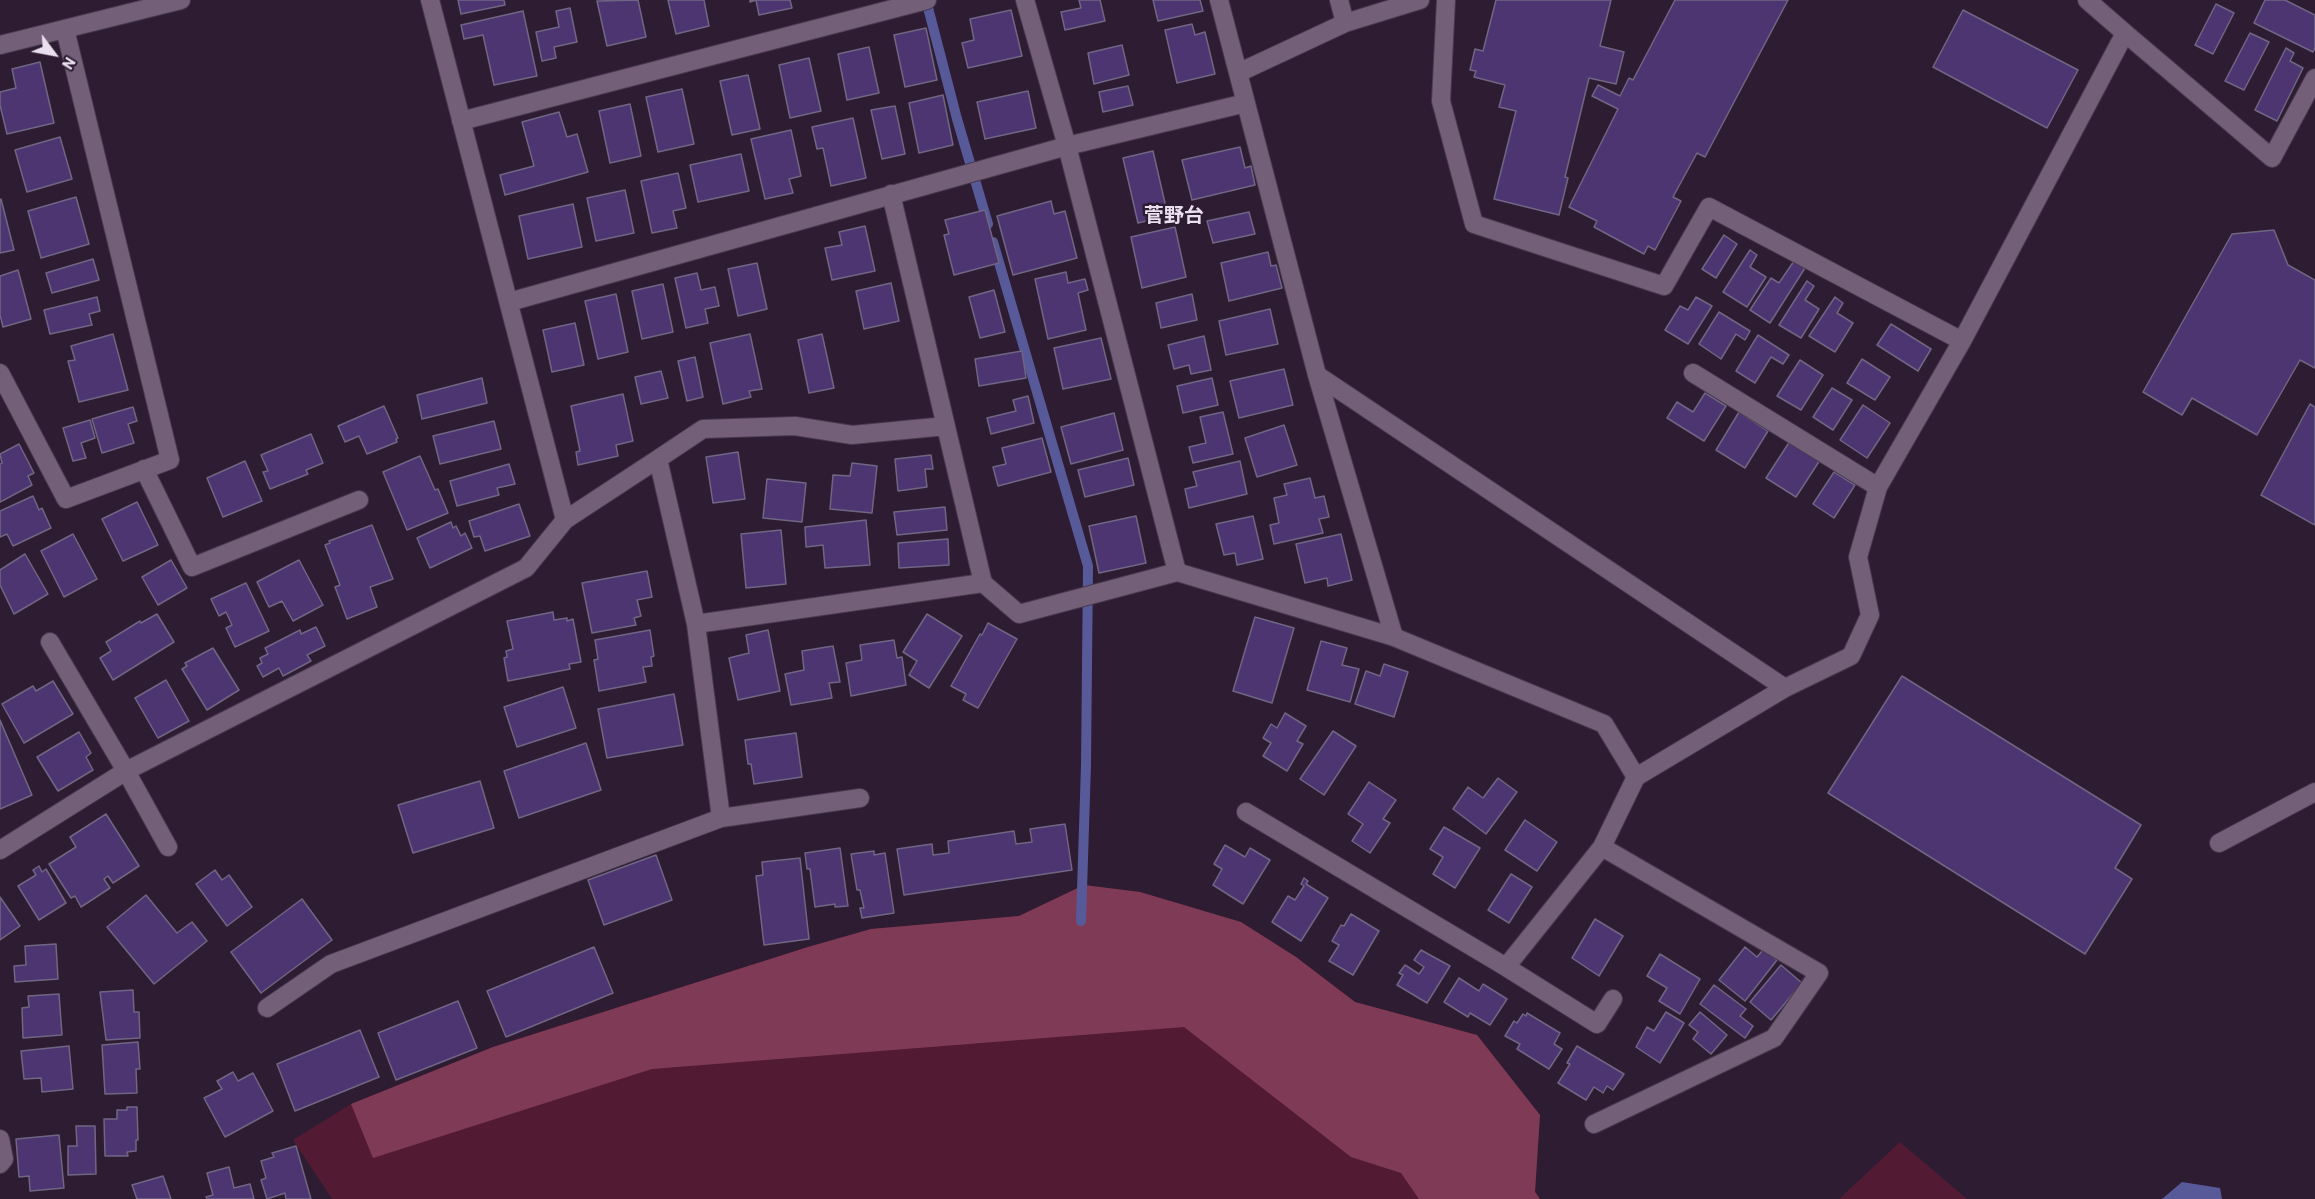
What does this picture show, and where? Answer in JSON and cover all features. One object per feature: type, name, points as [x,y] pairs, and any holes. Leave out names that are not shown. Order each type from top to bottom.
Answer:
[{"type":"street","points":[[0,45],[181,0]]},
{"type":"street","points":[[430,0],[565,520]]},
{"type":"street","points":[[461,121],[927,0]]},
{"type":"street","points":[[1025,0],[1067,146],[1177,572]]},
{"type":"street","points":[[1219,0],[1317,375],[1394,637]]},
{"type":"street","points":[[1339,0],[1345,23]]},
{"type":"street","points":[[1238,73],[1345,23],[1420,0]]},
{"type":"street","points":[[1446,0],[1441,101],[1473,224],[1664,286],[1709,207],[1962,341]]},
{"type":"street","points":[[2087,0],[2272,158],[2313,87]]},
{"type":"street","points":[[0,373],[66,499],[170,460],[65,29]]},
{"type":"street","points":[[1506,967],[1602,847],[1636,777],[1785,688],[1851,656],[1870,615],[1858,557],[1878,487],[1962,341],[2125,33]]},
{"type":"street","points":[[509,302],[1067,146],[1246,103]]},
{"type":"street","points":[[891,194],[983,584],[1019,614],[1177,572],[1394,637],[1604,724],[1636,777]]},
{"type":"street","points":[[1694,373],[1878,487]]},
{"type":"street","points":[[1317,375],[1785,688]]},
{"type":"street","points":[[0,850],[126,771],[526,568],[565,520],[703,429],[795,426],[852,435],[946,426]]},
{"type":"street","points":[[658,459],[696,624],[720,818]]},
{"type":"street","points":[[144,469],[192,567],[359,500]]},
{"type":"street","points":[[696,624],[983,584]]},
{"type":"street","points":[[50,642],[168,847]]},
{"type":"street","points":[[2219,843],[2315,792]]},
{"type":"street","points":[[267,1008],[331,964],[720,818],[860,798]]},
{"type":"street","points":[[1246,812],[1597,1024],[1613,999]]},
{"type":"street","points":[[1594,1124],[1774,1038],[1820,972],[1602,847]]},
{"type":"street","points":[[0,1139],[4,1160],[0,1164]]},
{"type":"shaded area","points":[[1084,885],[1140,892],[1241,922],[1296,957],[1355,1002],[1477,1035],[1540,1115],[1535,1192],[1540,1199],[332,1199],[293,1140],[351,1104],[493,1047],[871,929],[1019,916]]},
{"type":"shaded area","points":[[1084,885],[1140,892],[1241,922],[1296,957],[1355,1002],[1477,1035],[1540,1115],[1535,1192],[1540,1199],[1419,1199],[1401,1173],[1351,1157],[1184,1027],[652,1069],[373,1158],[351,1104],[493,1047],[808,947],[871,929],[1019,916]]},
{"type":"shaded area","points":[[1900,1142],[1967,1199],[1839,1199]]},
{"type":"shaded area","points":[[2182,1182],[2220,1188],[2222,1199],[2162,1199]]},
{"type":"building","points":[[458,0],[504,0],[505,5],[461,14]]},
{"type":"building","points":[[638,0],[646,37],[607,46],[597,1]]},
{"type":"building","points":[[668,0],[704,0],[709,26],[676,34]]},
{"type":"building","points":[[756,0],[790,0],[792,8],[759,15]]},
{"type":"building","points":[[1079,0],[1100,0],[1105,21],[1065,30],[1061,12],[1081,8]]},
{"type":"building","points":[[1153,0],[1200,0],[1203,11],[1158,21]]},
{"type":"building","points":[[1496,0],[1611,0],[1600,46],[1624,52],[1616,84],[1589,78],[1565,177],[1568,178],[1559,215],[1494,199],[1516,111],[1499,107],[1505,85],[1474,77],[1476,71],[1470,70],[1475,49],[1483,51]]},
{"type":"building","points":[[1675,0],[1788,0],[1705,157],[1697,153],[1673,197],[1681,201],[1655,250],[1648,246],[1644,254],[1594,227],[1597,221],[1569,207],[1618,109],[1592,96],[1598,85],[1620,96],[1629,78],[1633,80]]},
{"type":"building","points":[[2265,0],[2285,0],[2315,15],[2313,52],[2254,23]]},
{"type":"building","points":[[2216,4],[2234,13],[2213,54],[2195,45]]},
{"type":"building","points":[[570,8],[577,42],[554,47],[556,58],[542,61],[536,32],[559,27],[556,11]]},
{"type":"building","points":[[1011,10],[1022,56],[968,68],[962,43],[974,40],[970,19]]},
{"type":"building","points":[[1963,10],[2078,70],[2047,128],[1933,67]]},
{"type":"building","points":[[523,11],[537,76],[494,85],[483,35],[464,39],[461,25]]},
{"type":"building","points":[[1192,24],[1195,35],[1205,32],[1215,74],[1177,83],[1165,30]]},
{"type":"building","points":[[926,28],[937,80],[905,87],[894,35]]},
{"type":"building","points":[[2250,33],[2269,42],[2244,90],[2225,81]]},
{"type":"building","points":[[1122,45],[1129,75],[1094,84],[1088,53]]},
{"type":"building","points":[[869,47],[879,93],[847,100],[838,54]]},
{"type":"building","points":[[2286,48],[2294,53],[2290,61],[2303,68],[2277,121],[2255,110]]},
{"type":"building","points":[[809,58],[821,111],[790,118],[779,65]]},
{"type":"building","points":[[40,62],[54,123],[7,134],[0,105],[0,92],[16,88],[12,69]]},
{"type":"building","points":[[748,75],[760,129],[732,135],[720,81]]},
{"type":"building","points":[[1128,86],[1133,105],[1103,112],[1099,92]]},
{"type":"building","points":[[682,89],[694,144],[658,152],[646,97]]},
{"type":"building","points":[[1028,91],[1036,128],[985,139],[977,102]]},
{"type":"building","points":[[943,95],[953,145],[919,153],[909,103]]},
{"type":"building","points":[[630,104],[641,156],[610,163],[599,111]]},
{"type":"building","points":[[895,106],[905,154],[882,159],[871,110]]},
{"type":"building","points":[[559,112],[567,137],[577,134],[588,172],[505,195],[500,175],[534,166],[522,122]]},
{"type":"building","points":[[853,118],[866,178],[831,186],[823,148],[817,149],[812,127]]},
{"type":"building","points":[[791,130],[801,176],[789,179],[793,193],[765,199],[751,139]]},
{"type":"building","points":[[60,137],[72,179],[27,192],[15,150]]},
{"type":"building","points":[[1240,147],[1245,168],[1251,166],[1255,185],[1192,200],[1182,160]]},
{"type":"building","points":[[1153,151],[1168,216],[1138,223],[1123,158]]},
{"type":"building","points":[[741,154],[749,191],[698,202],[690,165]]},
{"type":"building","points":[[678,173],[686,208],[673,211],[677,228],[652,233],[641,181]]},
{"type":"building","points":[[625,190],[634,233],[596,241],[587,198]]},
{"type":"building","points":[[76,197],[89,244],[41,258],[28,211]]},
{"type":"building","points":[[0,200],[14,250],[0,253]]},
{"type":"building","points":[[1051,201],[1054,214],[1065,211],[1077,258],[1013,275],[997,216]]},
{"type":"building","points":[[573,204],[582,247],[528,259],[519,216]]},
{"type":"building","points":[[985,210],[999,263],[954,275],[944,235],[949,234],[945,220]]},
{"type":"building","points":[[1249,212],[1255,234],[1213,243],[1207,221]]},
{"type":"building","points":[[865,226],[875,271],[832,280],[825,248],[842,245],[839,232]]},
{"type":"building","points":[[1175,227],[1186,277],[1142,288],[1131,237]]},
{"type":"building","points":[[2274,230],[2288,265],[2315,280],[2315,368],[2300,360],[2257,435],[2192,398],[2182,415],[2143,392],[2232,234]]},
{"type":"building","points":[[1724,235],[1737,244],[1716,278],[1702,269]]},
{"type":"building","points":[[1750,250],[1757,255],[1750,267],[1766,277],[1747,307],[1723,292]]},
{"type":"building","points":[[1268,252],[1271,266],[1276,265],[1282,288],[1229,301],[1221,263]]},
{"type":"building","points":[[93,259],[99,280],[52,293],[46,273]]},
{"type":"building","points":[[1794,261],[1805,268],[1770,323],[1750,310],[1771,278],[1779,283]]},
{"type":"building","points":[[757,263],[767,309],[738,316],[728,269]]},
{"type":"building","points":[[18,270],[31,319],[3,327],[0,315],[0,276]]},
{"type":"building","points":[[1066,272],[1068,283],[1085,279],[1088,290],[1078,293],[1086,330],[1048,339],[1035,279]]},
{"type":"building","points":[[697,273],[701,290],[715,287],[719,306],[705,309],[708,323],[686,328],[675,278]]},
{"type":"building","points":[[1807,281],[1814,286],[1805,300],[1819,309],[1801,338],[1779,325]]},
{"type":"building","points":[[891,283],[899,321],[864,329],[856,291]]},
{"type":"building","points":[[663,284],[673,332],[642,339],[632,291]]},
{"type":"building","points":[[994,290],[1005,332],[980,338],[969,297]]},
{"type":"building","points":[[616,294],[628,352],[598,359],[585,301]]},
{"type":"building","points":[[1192,294],[1197,320],[1161,328],[1156,303]]},
{"type":"building","points":[[97,297],[100,311],[89,314],[92,325],[50,334],[44,310]]},
{"type":"building","points":[[1696,297],[1712,306],[1688,344],[1665,330],[1680,306],[1688,310]]},
{"type":"building","points":[[1835,297],[1843,303],[1837,313],[1853,323],[1835,352],[1809,336]]},
{"type":"building","points":[[1270,309],[1278,344],[1226,355],[1219,321]]},
{"type":"building","points":[[1719,312],[1750,331],[1745,340],[1736,334],[1721,359],[1699,344]]},
{"type":"building","points":[[575,323],[584,365],[552,372],[543,330]]},
{"type":"building","points":[[1891,324],[1931,349],[1918,371],[1877,345]]},
{"type":"building","points":[[113,334],[128,390],[79,402],[68,361],[75,360],[71,346]]},
{"type":"building","points":[[750,334],[762,389],[749,391],[751,397],[723,404],[710,343]]},
{"type":"building","points":[[822,334],[834,388],[809,393],[798,340]]},
{"type":"building","points":[[1758,335],[1789,355],[1783,364],[1771,357],[1755,383],[1736,371]]},
{"type":"building","points":[[1204,336],[1211,370],[1191,374],[1189,365],[1174,369],[1168,345]]},
{"type":"building","points":[[1101,338],[1111,379],[1063,389],[1054,348]]},
{"type":"building","points":[[1022,351],[1026,378],[979,386],[975,359]]},
{"type":"building","points":[[695,357],[703,397],[687,401],[678,361]]},
{"type":"building","points":[[1862,359],[1890,377],[1875,400],[1847,383]]},
{"type":"building","points":[[1800,360],[1823,375],[1801,410],[1777,396]]},
{"type":"building","points":[[1284,369],[1293,405],[1239,418],[1230,381]]},
{"type":"building","points":[[661,371],[668,398],[641,404],[635,377]]},
{"type":"building","points":[[482,378],[487,403],[422,419],[417,395]]},
{"type":"building","points":[[1212,378],[1218,405],[1183,413],[1177,386]]},
{"type":"building","points":[[1832,388],[1852,400],[1833,430],[1813,417]]},
{"type":"building","points":[[1705,393],[1726,406],[1704,441],[1667,418],[1677,402],[1693,412]]},
{"type":"building","points":[[623,394],[633,441],[616,445],[618,456],[578,465],[576,452],[580,451],[571,406]]},
{"type":"building","points":[[1028,396],[1034,423],[991,434],[987,418],[1016,411],[1013,400]]},
{"type":"building","points":[[2310,404],[2315,407],[2315,525],[2261,495]]},
{"type":"building","points":[[1863,405],[1890,423],[1867,458],[1840,440]]},
{"type":"building","points":[[384,406],[398,438],[397,442],[367,454],[359,436],[345,442],[338,426]]},
{"type":"building","points":[[133,407],[137,421],[128,424],[134,443],[102,453],[92,419]]},
{"type":"building","points":[[1223,412],[1233,454],[1193,463],[1189,447],[1206,443],[1200,417]]},
{"type":"building","points":[[1739,412],[1768,431],[1745,468],[1716,450]]},
{"type":"building","points":[[1114,413],[1123,450],[1071,464],[1061,427]]},
{"type":"building","points":[[90,420],[95,438],[81,443],[86,458],[73,461],[63,428]]},
{"type":"building","points":[[494,421],[501,449],[440,464],[433,436]]},
{"type":"building","points":[[1284,425],[1297,465],[1257,477],[1245,438]]},
{"type":"building","points":[[311,434],[323,463],[306,470],[308,474],[270,489],[263,472],[268,471],[261,455]]},
{"type":"building","points":[[1042,438],[1051,472],[998,486],[993,467],[1006,464],[1002,448]]},
{"type":"building","points":[[1790,441],[1820,460],[1796,497],[1766,478]]},
{"type":"building","points":[[19,444],[34,473],[28,476],[32,485],[0,502],[0,464],[2,463],[0,454]]},
{"type":"building","points":[[738,452],[745,499],[713,503],[706,457]]},
{"type":"building","points":[[931,455],[933,469],[925,469],[927,487],[898,491],[895,459]]},
{"type":"building","points":[[420,456],[448,513],[407,530],[383,472]]},
{"type":"building","points":[[1128,458],[1134,485],[1085,497],[1078,470]]},
{"type":"building","points":[[245,461],[262,501],[223,517],[207,478]]},
{"type":"building","points":[[1240,461],[1247,494],[1189,508],[1185,489],[1197,486],[1193,472]]},
{"type":"building","points":[[852,463],[877,466],[872,513],[830,509],[833,475],[850,476]]},
{"type":"building","points":[[509,464],[515,484],[497,488],[499,495],[457,506],[450,481]]},
{"type":"building","points":[[1834,472],[1855,485],[1834,518],[1813,504]]},
{"type":"building","points":[[1310,478],[1315,498],[1324,496],[1329,517],[1319,519],[1323,533],[1274,544],[1270,525],[1279,523],[1274,498],[1287,495],[1284,484]]},
{"type":"building","points":[[767,479],[806,483],[802,522],[763,518]]},
{"type":"building","points":[[33,496],[39,510],[42,508],[51,528],[13,546],[7,534],[0,537],[0,511]]},
{"type":"building","points":[[137,502],[158,545],[123,561],[102,519]]},
{"type":"building","points":[[519,504],[530,536],[485,551],[480,536],[474,537],[469,521]]},
{"type":"building","points":[[945,507],[947,530],[897,535],[894,512]]},
{"type":"building","points":[[1136,516],[1146,563],[1099,573],[1089,526]]},
{"type":"building","points":[[1253,516],[1263,559],[1237,565],[1235,553],[1224,555],[1216,524]]},
{"type":"building","points":[[866,520],[870,565],[825,568],[823,545],[806,547],[805,527]]},
{"type":"building","points":[[451,522],[453,528],[456,526],[461,536],[465,533],[472,548],[430,568],[417,538]]},
{"type":"building","points":[[372,525],[393,579],[370,587],[377,607],[347,619],[335,587],[340,585],[325,545],[330,543],[329,541]]},
{"type":"building","points":[[781,530],[786,584],[746,588],[741,534]]},
{"type":"building","points":[[73,534],[97,579],[64,597],[41,551]]},
{"type":"building","points":[[1341,534],[1352,580],[1328,586],[1327,578],[1305,583],[1296,544]]},
{"type":"building","points":[[948,539],[949,565],[899,568],[898,543]]},
{"type":"building","points":[[25,554],[48,594],[14,614],[0,585],[0,570]]},
{"type":"building","points":[[171,560],[187,588],[158,605],[142,577]]},
{"type":"building","points":[[299,560],[323,605],[293,621],[282,601],[269,607],[257,582]]},
{"type":"building","points":[[647,571],[652,597],[637,600],[641,616],[634,618],[636,625],[592,633],[582,583]]},
{"type":"building","points":[[246,583],[269,631],[235,647],[226,628],[232,625],[226,612],[219,616],[211,599]]},
{"type":"building","points":[[553,612],[554,620],[573,619],[581,662],[569,664],[570,669],[508,681],[504,658],[507,657],[506,651],[513,649],[507,621]]},
{"type":"building","points":[[157,614],[174,642],[113,680],[100,658],[111,651],[106,642],[140,621],[141,623]]},
{"type":"building","points":[[927,614],[962,636],[929,688],[909,675],[917,661],[903,652]]},
{"type":"building","points":[[1255,617],[1294,628],[1272,703],[1233,691]]},
{"type":"building","points":[[988,623],[1017,639],[978,708],[963,700],[966,694],[951,686]]},
{"type":"building","points":[[316,627],[325,646],[307,655],[311,661],[283,676],[279,668],[263,677],[257,666],[262,663],[260,658],[268,654],[265,648],[300,630],[301,634]]},
{"type":"building","points":[[650,630],[654,656],[651,657],[652,666],[643,667],[646,682],[599,691],[594,660],[598,659],[595,640]]},
{"type":"building","points":[[768,630],[780,691],[738,700],[729,658],[749,653],[746,635]]},
{"type":"building","points":[[894,640],[897,658],[902,657],[906,685],[851,696],[846,663],[862,660],[860,645]]},
{"type":"building","points":[[1321,641],[1347,648],[1342,665],[1359,669],[1350,702],[1307,690]]},
{"type":"building","points":[[833,646],[840,682],[829,683],[832,698],[791,705],[785,674],[804,670],[802,651]]},
{"type":"building","points":[[213,648],[239,690],[207,710],[182,669],[187,666],[185,663]]},
{"type":"building","points":[[1384,664],[1408,672],[1394,717],[1355,704],[1366,671],[1380,676]]},
{"type":"building","points":[[1902,676],[2141,825],[2115,868],[2132,879],[2085,954],[1828,793]]},
{"type":"building","points":[[166,680],[189,721],[158,738],[135,698]]},
{"type":"building","points":[[53,681],[73,714],[24,743],[2,704],[33,686],[36,691]]},
{"type":"building","points":[[563,687],[576,728],[517,747],[504,707]]},
{"type":"building","points":[[674,694],[683,745],[607,758],[598,709]]},
{"type":"building","points":[[1285,713],[1306,726],[1297,741],[1303,744],[1287,771],[1263,756],[1271,743],[1263,738],[1271,724],[1277,728]]},
{"type":"building","points":[[0,720],[32,795],[0,809]]},
{"type":"building","points":[[1333,731],[1356,746],[1324,795],[1300,779]]},
{"type":"building","points":[[79,732],[91,753],[86,757],[93,770],[58,791],[37,757]]},
{"type":"building","points":[[796,733],[802,777],[754,784],[751,764],[748,764],[745,740]]},
{"type":"building","points":[[586,743],[601,790],[519,818],[504,771]]},
{"type":"building","points":[[1498,778],[1517,792],[1486,834],[1453,809],[1468,787],[1483,798]]},
{"type":"building","points":[[480,781],[494,828],[413,853],[398,805]]},
{"type":"building","points":[[1369,782],[1396,800],[1383,819],[1390,823],[1370,853],[1352,841],[1363,824],[1348,814]]},
{"type":"building","points":[[106,814],[139,866],[113,883],[108,876],[104,879],[110,888],[81,907],[75,896],[71,898],[49,864],[76,847],[70,837]]},
{"type":"building","points":[[1525,820],[1557,842],[1537,871],[1505,850]]},
{"type":"building","points":[[1065,824],[1072,870],[904,895],[897,849],[932,844],[933,855],[949,853],[948,841],[1014,831],[1016,844],[1032,842],[1030,829]]},
{"type":"building","points":[[1444,827],[1480,848],[1455,888],[1433,874],[1443,857],[1430,849]]},
{"type":"building","points":[[1225,845],[1245,857],[1250,848],[1270,860],[1243,904],[1213,885],[1222,869],[1214,864]]},
{"type":"building","points":[[840,848],[848,906],[835,907],[835,904],[815,907],[810,869],[807,869],[805,853]]},
{"type":"building","points":[[874,851],[874,855],[885,853],[894,913],[862,918],[860,908],[864,908],[860,890],[857,890],[851,854]]},
{"type":"building","points":[[656,855],[672,900],[604,925],[588,880]]},
{"type":"building","points":[[800,858],[809,939],[764,945],[756,876],[763,875],[762,862]]},
{"type":"building","points":[[39,866],[42,872],[46,869],[66,903],[39,920],[18,886],[36,875],[33,870]]},
{"type":"building","points":[[215,870],[222,880],[229,875],[252,907],[227,926],[196,884]]},
{"type":"building","points":[[1511,874],[1532,887],[1509,923],[1488,910]]},
{"type":"building","points":[[1304,878],[1308,881],[1306,884],[1328,898],[1301,941],[1272,922],[1288,896],[1295,900],[1304,886],[1301,884]]},
{"type":"building","points":[[146,895],[177,933],[192,922],[207,941],[154,984],[107,927]]},
{"type":"building","points":[[0,897],[20,926],[0,940]]},
{"type":"building","points":[[302,899],[332,940],[261,993],[231,952]]},
{"type":"building","points":[[1351,914],[1379,931],[1353,975],[1329,961],[1339,945],[1332,941],[1341,925],[1344,926]]},
{"type":"building","points":[[1595,919],[1623,936],[1599,976],[1572,958]]},
{"type":"building","points":[[56,944],[58,979],[15,982],[14,966],[26,965],[25,946]]},
{"type":"building","points":[[594,947],[613,993],[506,1037],[487,991]]},
{"type":"building","points":[[1745,947],[1757,957],[1763,950],[1777,960],[1745,1001],[1719,980]]},
{"type":"building","points":[[1421,950],[1450,966],[1427,1003],[1397,985],[1403,975],[1399,973],[1405,965],[1419,974],[1424,967],[1414,960]]},
{"type":"building","points":[[1660,954],[1700,979],[1680,1014],[1659,1001],[1667,988],[1647,976]]},
{"type":"building","points":[[1781,965],[1802,983],[1771,1020],[1750,1002]]},
{"type":"building","points":[[1459,978],[1479,991],[1483,984],[1507,999],[1490,1025],[1470,1013],[1468,1017],[1444,1002]]},
{"type":"building","points":[[1714,985],[1746,1009],[1740,1016],[1753,1026],[1745,1038],[1700,1004]]},
{"type":"building","points":[[133,990],[134,1012],[139,1012],[140,1038],[106,1040],[100,992]]},
{"type":"building","points":[[59,994],[62,1035],[23,1038],[22,1008],[29,1007],[28,996]]},
{"type":"building","points":[[458,1001],[477,1048],[396,1080],[378,1033]]},
{"type":"building","points":[[1666,1012],[1684,1023],[1660,1063],[1636,1047],[1647,1027],[1654,1031]]},
{"type":"building","points":[[1700,1012],[1727,1035],[1711,1054],[1693,1039],[1698,1032],[1689,1025]]},
{"type":"building","points":[[1527,1013],[1560,1033],[1554,1044],[1562,1049],[1549,1069],[1517,1049],[1520,1044],[1505,1036],[1514,1021],[1517,1023],[1523,1014],[1526,1016]]},
{"type":"building","points":[[360,1030],[379,1077],[295,1111],[277,1064]]},
{"type":"building","points":[[138,1042],[140,1069],[136,1069],[137,1093],[105,1094],[102,1045]]},
{"type":"building","points":[[69,1046],[73,1089],[42,1092],[41,1078],[24,1079],[21,1051]]},
{"type":"building","points":[[1577,1046],[1624,1074],[1613,1090],[1607,1086],[1603,1093],[1594,1087],[1586,1100],[1558,1083],[1570,1064],[1567,1063]]},
{"type":"building","points":[[233,1072],[238,1081],[253,1073],[273,1111],[225,1137],[204,1098],[222,1089],[217,1081]]},
{"type":"building","points":[[127,1107],[137,1107],[136,1151],[127,1152],[128,1156],[105,1156],[104,1119],[117,1119],[117,1110],[127,1110]]},
{"type":"building","points":[[76,1126],[95,1126],[96,1174],[68,1175],[68,1146],[77,1146]]},
{"type":"building","points":[[59,1135],[64,1188],[30,1191],[29,1176],[19,1177],[16,1139]]},
{"type":"building","points":[[296,1146],[311,1199],[286,1199],[285,1193],[267,1199],[261,1180],[266,1178],[261,1161],[274,1157],[272,1153]]},
{"type":"building","points":[[229,1167],[234,1188],[250,1184],[254,1199],[207,1199],[206,1197],[213,1195],[207,1173]]},
{"type":"building","points":[[163,1176],[171,1199],[137,1199],[132,1185]]},
{"type":"waterway","points":[[926,0],[957,119],[988,224]]},
{"type":"waterway","points":[[993,242],[1088,566],[1086,765],[1081,921]]},
{"type":"district","name":"菅野台","points":[[1174,215]]}]
